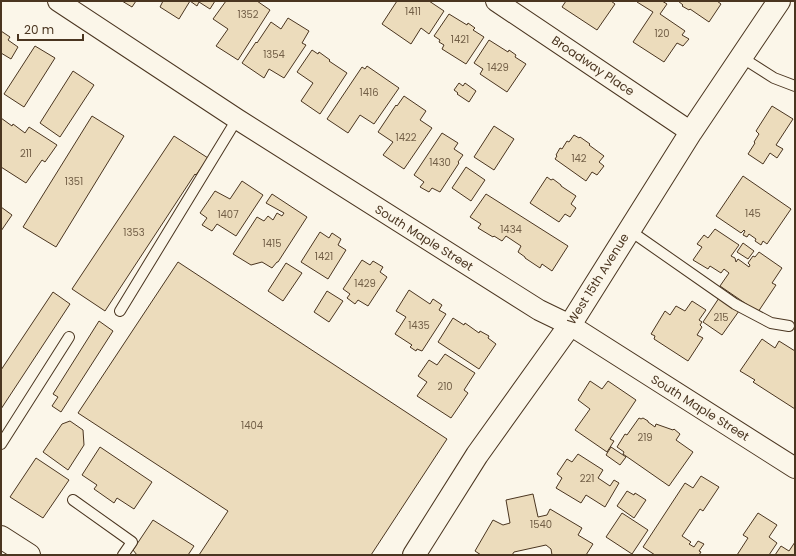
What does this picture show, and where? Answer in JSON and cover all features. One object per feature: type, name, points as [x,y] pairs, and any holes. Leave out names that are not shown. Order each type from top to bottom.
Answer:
[{"type":"street","name":"South Maple Street","points":[[58,1],[237,119],[539,310],[570,325],[795,468]]},
{"type":"street","name":"Broadway Place","points":[[496,1],[691,132]]},
{"type":"street","name":"West 15th Avenue","points":[[414,555],[477,455],[570,325],[691,132],[779,1]]},
{"type":"street","points":[[1,537],[29,555]]},
{"type":"lane","points":[[741,57],[774,78],[795,86]]},
{"type":"lane","points":[[120,311],[237,119]]},
{"type":"lane","points":[[629,230],[735,304],[771,323],[789,326]]},
{"type":"lane","points":[[1,444],[69,337]]},
{"type":"lane","points":[[73,500],[132,542],[123,555]]},
{"type":"building","points":[[122,1],[136,1],[132,7]]},
{"type":"building","points":[[163,1],[190,1],[179,19],[160,7]]},
{"type":"building","points":[[190,1],[215,1],[210,9],[199,2],[197,6]]},
{"type":"building","points":[[226,1],[257,1],[270,10],[238,60],[216,46],[228,29],[213,19]]},
{"type":"building","points":[[397,1],[429,1],[444,11],[429,34],[421,28],[411,44],[382,24]]},
{"type":"building","points":[[566,1],[611,1],[615,4],[597,30],[562,7]]},
{"type":"building","points":[[662,1],[667,4],[660,14],[685,31],[682,35],[689,39],[683,46],[677,43],[664,62],[633,42],[653,12],[637,2]]},
{"type":"building","points":[[678,1],[717,1],[721,4],[709,22],[690,9],[689,10],[682,6],[683,5]]},
{"type":"building","points":[[449,14],[467,25],[468,23],[475,28],[473,30],[484,37],[466,64],[442,49],[444,45],[434,36]]},
{"type":"building","points":[[288,18],[309,31],[302,43],[306,45],[284,78],[269,69],[264,78],[242,63],[271,22],[281,29]]},
{"type":"building","points":[[1,31],[10,37],[8,40],[18,47],[11,59],[1,53]]},
{"type":"building","points":[[489,40],[508,52],[509,50],[516,55],[515,57],[526,64],[507,92],[480,74],[483,69],[474,63]]},
{"type":"building","points":[[35,46],[55,58],[24,107],[4,94]]},
{"type":"building","points":[[312,50],[318,54],[319,52],[347,73],[320,114],[301,101],[313,83],[297,72]]},
{"type":"building","points":[[367,66],[399,88],[374,124],[360,115],[348,133],[327,119],[362,67],[365,69]]},
{"type":"building","points":[[73,71],[94,85],[60,137],[40,123]]},
{"type":"building","points":[[459,83],[463,86],[465,83],[476,91],[469,102],[457,94],[458,93],[454,90]]},
{"type":"building","points":[[404,96],[426,111],[420,120],[432,128],[404,169],[383,155],[393,142],[378,132],[396,105],[397,106]]},
{"type":"building","points":[[772,106],[793,119],[776,145],[783,149],[777,158],[770,153],[763,164],[748,154],[759,134],[756,131]]},
{"type":"building","points":[[92,116],[124,136],[56,247],[23,227]]},
{"type":"building","points":[[1,118],[12,126],[13,124],[25,133],[29,127],[57,145],[45,162],[42,160],[26,183],[1,167]]},
{"type":"building","points":[[494,126],[514,139],[494,170],[474,157]]},
{"type":"building","points":[[442,133],[458,143],[454,149],[463,155],[440,192],[432,188],[429,192],[420,187],[424,182],[414,175]]},
{"type":"building","points":[[574,135],[590,144],[589,145],[604,156],[599,162],[604,166],[597,175],[592,172],[586,181],[555,159],[560,148],[562,149],[567,141],[569,142]]},
{"type":"building","points":[[174,136],[208,158],[196,175],[195,174],[105,311],[72,289]]},
{"type":"building","points":[[466,167],[485,180],[471,201],[452,188]]},
{"type":"building","points":[[743,176],[791,209],[767,244],[763,241],[761,245],[749,234],[747,237],[743,235],[744,230],[741,233],[716,216]]},
{"type":"building","points":[[547,177],[551,180],[553,179],[576,196],[571,204],[576,208],[570,217],[565,214],[559,222],[530,203]]},
{"type":"building","points":[[242,181],[263,195],[236,236],[217,224],[212,231],[202,225],[207,218],[200,213],[215,191],[230,199]]},
{"type":"building","points":[[272,194],[307,217],[278,262],[272,268],[262,262],[251,265],[233,254],[257,217],[264,221],[268,216],[273,220],[277,213],[282,216],[284,213],[266,203]]},
{"type":"building","points":[[486,194],[568,246],[552,271],[542,264],[540,268],[525,258],[518,252],[521,246],[506,236],[502,241],[478,228],[481,224],[470,217]]},
{"type":"building","points":[[1,207],[12,215],[1,231]]},
{"type":"building","points":[[715,229],[739,245],[731,256],[735,258],[736,262],[738,259],[749,267],[750,265],[748,263],[753,256],[755,257],[759,252],[782,268],[772,283],[776,285],[758,312],[720,286],[729,273],[724,269],[721,273],[710,266],[708,269],[693,260],[702,247],[697,244],[704,235],[708,238]]},
{"type":"building","points":[[320,232],[329,238],[332,233],[341,239],[338,245],[346,250],[328,279],[301,262]]},
{"type":"building","points":[[743,243],[754,251],[748,259],[737,252]]},
{"type":"building","points":[[362,260],[370,265],[373,261],[383,267],[380,272],[387,277],[368,306],[358,300],[355,304],[347,298],[350,294],[343,289]]},
{"type":"building","points":[[178,262],[447,439],[371,555],[199,555],[228,511],[78,413]]},
{"type":"building","points":[[286,263],[302,273],[283,301],[268,291]]},
{"type":"building","points":[[409,290],[430,304],[433,299],[442,305],[439,310],[446,314],[422,351],[417,349],[416,351],[410,347],[412,345],[395,334],[406,317],[396,311]]},
{"type":"building","points":[[327,291],[343,301],[329,322],[314,312]]},
{"type":"building","points":[[53,292],[70,304],[1,409],[1,370]]},
{"type":"building","points":[[719,298],[739,311],[722,335],[703,322]]},
{"type":"building","points":[[692,301],[706,310],[699,320],[702,322],[700,325],[702,327],[697,335],[703,338],[688,361],[654,339],[655,336],[651,334],[665,311],[670,315],[676,306],[685,311]]},
{"type":"building","points":[[453,318],[464,325],[465,323],[479,333],[480,331],[489,336],[488,338],[496,344],[479,369],[438,342]]},
{"type":"building","points":[[99,321],[113,331],[61,412],[52,406],[58,397],[53,394]]},
{"type":"building","points":[[762,339],[775,348],[779,341],[795,351],[795,409],[753,382],[755,380],[740,371]]},
{"type":"building","points":[[445,354],[475,373],[464,390],[468,393],[451,418],[417,396],[427,382],[418,376],[429,360],[437,365]]},
{"type":"building","points":[[590,381],[602,389],[608,381],[636,400],[610,439],[614,441],[607,452],[575,430],[590,409],[578,400]]},
{"type":"building","points":[[639,418],[643,418],[655,427],[656,424],[673,430],[674,429],[680,434],[676,440],[693,452],[669,486],[623,454],[624,452],[617,447],[625,434],[627,435]]},
{"type":"building","points":[[70,421],[83,430],[84,445],[68,470],[43,452],[62,424]]},
{"type":"building","points":[[100,447],[152,482],[134,509],[117,498],[114,503],[94,489],[97,485],[82,475]]},
{"type":"building","points":[[611,447],[626,457],[620,465],[606,455]]},
{"type":"building","points":[[578,454],[603,470],[598,478],[610,486],[614,480],[619,483],[605,507],[586,495],[581,503],[556,488],[562,478],[557,474],[567,459],[572,462]]},
{"type":"building","points":[[36,458],[69,480],[43,518],[10,497]]},
{"type":"building","points":[[701,476],[719,487],[703,511],[700,509],[682,536],[691,542],[689,544],[694,547],[698,541],[704,544],[699,551],[701,552],[699,555],[655,555],[643,547],[685,483],[693,488]]},
{"type":"building","points":[[627,491],[634,495],[635,493],[646,500],[634,518],[617,506]]},
{"type":"building","points":[[533,494],[538,517],[547,515],[550,509],[582,528],[578,535],[593,544],[586,555],[552,555],[551,549],[546,545],[514,552],[512,555],[481,555],[475,551],[493,520],[503,525],[510,523],[506,500]]},
{"type":"building","points":[[622,513],[648,530],[632,554],[606,537]]},
{"type":"building","points":[[758,513],[777,525],[769,537],[777,543],[769,555],[737,555],[748,538],[743,535]]},
{"type":"building","points":[[153,520],[194,546],[188,555],[137,555],[133,550]]},
{"type":"building","points":[[795,542],[795,555],[775,555],[781,546],[789,551]]}]
